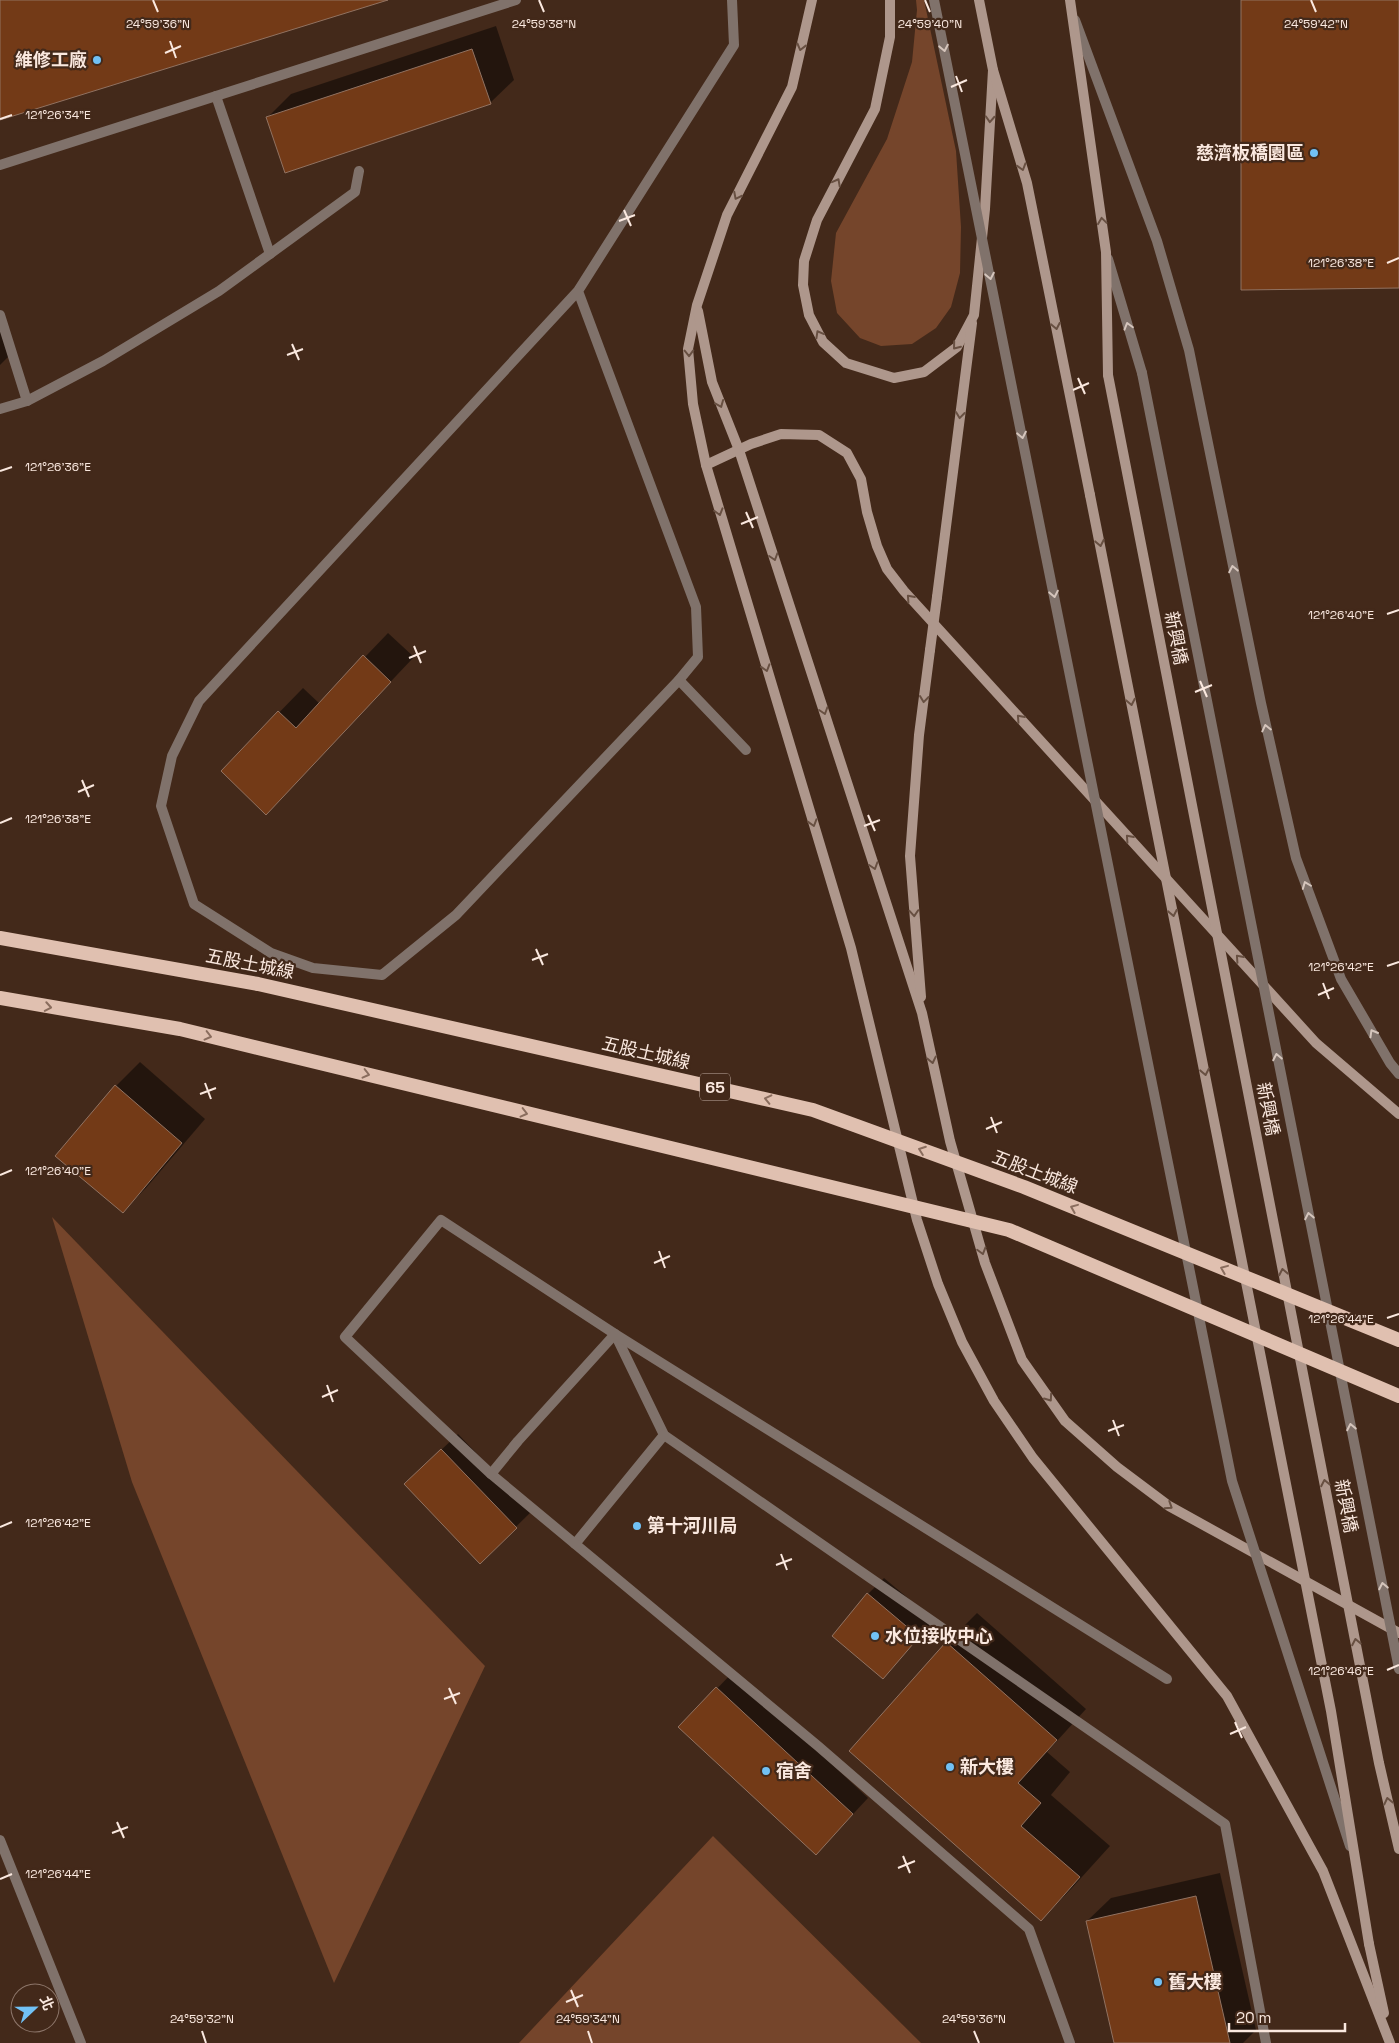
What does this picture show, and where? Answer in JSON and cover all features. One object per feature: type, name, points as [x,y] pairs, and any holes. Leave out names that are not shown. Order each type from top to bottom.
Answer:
[{"type":"highway","name":"五股土城線","points":[[0,938],[258,984],[813,1110],[1024,1187],[1399,1340]]},
{"type":"highway","points":[[0,998],[180,1029],[1009,1230],[1399,1396]]},
{"type":"main road","points":[[812,0],[792,86],[727,215],[697,306],[688,349],[693,404],[706,465],[851,948],[917,1220],[938,1284],[962,1342],[994,1401],[1033,1458],[1227,1696],[1323,1871],[1390,2043]]},
{"type":"main road","points":[[890,0],[890,37],[875,109],[817,220],[804,261],[803,286],[808,315],[823,342],[846,363],[894,378],[924,372],[957,347],[974,315]]},
{"type":"main road","points":[[979,0],[993,70],[1027,184],[1090,495],[1330,1701],[1369,1944],[1390,2043]]},
{"type":"main road","name":"新興橋","points":[[1070,0],[1106,252],[1108,375],[1377,1753],[1399,1849]]},
{"type":"main road","points":[[922,1012],[910,856],[919,735],[974,315],[985,209],[993,70]]},
{"type":"main road","points":[[697,306],[712,382],[739,450],[922,1012],[950,1140],[985,1263],[1022,1360],[1065,1421],[1117,1467],[1168,1506],[1399,1633]]},
{"type":"main road","points":[[706,465],[781,434],[818,435],[847,453],[861,479],[876,546],[887,569],[904,591],[1316,1043],[1399,1114]]},
{"type":"street","points":[[0,165],[516,0]]},
{"type":"street","points":[[578,291],[696,607],[698,657],[679,680],[456,915],[382,975],[313,968],[271,953],[194,904],[161,806],[172,756],[198,701],[578,291],[734,45],[732,0]]},
{"type":"street","points":[[934,0],[1232,1481],[1356,1866]]},
{"type":"street","points":[[1075,0],[1073,14],[1157,241],[1189,350],[1261,703],[1296,858],[1341,979],[1390,1063],[1399,1074]]},
{"type":"street","points":[[216,96],[270,254]]},
{"type":"street","points":[[0,409],[27,401],[103,361],[211,296],[355,192],[359,171]]},
{"type":"street","points":[[1106,252],[1142,373],[1399,1669]]},
{"type":"street","points":[[0,315],[27,401]]},
{"type":"street","points":[[679,680],[746,750]]},
{"type":"street","points":[[1070,2043],[1029,1930],[818,1746],[491,1474],[345,1337],[441,1220],[615,1334],[1167,1679]]},
{"type":"street","points":[[615,1334],[664,1435],[1225,1824],[1266,2043]]},
{"type":"street","points":[[491,1474],[518,1441],[615,1334]]},
{"type":"street","points":[[575,1544],[664,1435]]},
{"type":"street","points":[[0,1840],[81,2043]]},
{"type":"shaded area","points":[[916,0],[924,0],[956,151],[961,227],[960,273],[951,307],[936,328],[912,344],[881,346],[860,338],[837,313],[831,281],[836,233],[887,139],[912,62],[917,10]]},
{"type":"shaded area","points":[[52,1217],[485,1666],[334,1983],[132,1482]]},
{"type":"shaded area","points":[[713,1836],[921,2043],[519,2043]]},
{"type":"building","name":"維修工廠","points":[[0,0],[388,0],[0,120]]},
{"type":"building","name":"慈濟板橋園區","points":[[1241,0],[1399,0],[1399,288],[1241,290]]},
{"type":"building","points":[[472,49],[491,104],[285,173],[266,117]]},
{"type":"building","points":[[363,655],[391,682],[266,815],[221,771],[278,711],[296,728]]},
{"type":"building","points":[[115,1085],[182,1143],[123,1213],[55,1156]]},
{"type":"building","points":[[441,1449],[517,1528],[480,1564],[404,1484]]},
{"type":"building","name":"水位接收中心","points":[[867,1593],[919,1637],[883,1679],[832,1636]]},
{"type":"building","name":"新大樓","points":[[946,1642],[1057,1740],[1018,1783],[1041,1803],[1021,1826],[1080,1877],[1041,1921],[849,1751]]},
{"type":"building","name":"宿舍","points":[[716,1687],[853,1814],[816,1855],[678,1727]]},
{"type":"building","name":"舊大樓","points":[[1196,1896],[1230,2043],[1114,2043],[1086,1921]]},
{"type":"place","name":"維修工廠","points":[[97,60]]},
{"type":"place","name":"慈濟板橋園區","points":[[1314,153]]},
{"type":"place","name":"第十河川局","points":[[637,1526]]},
{"type":"place","name":"水位接收中心","points":[[875,1636]]},
{"type":"place","name":"新大樓","points":[[950,1767]]},
{"type":"place","name":"宿舍","points":[[766,1771]]},
{"type":"place","name":"舊大樓","points":[[1158,1982]]}]
